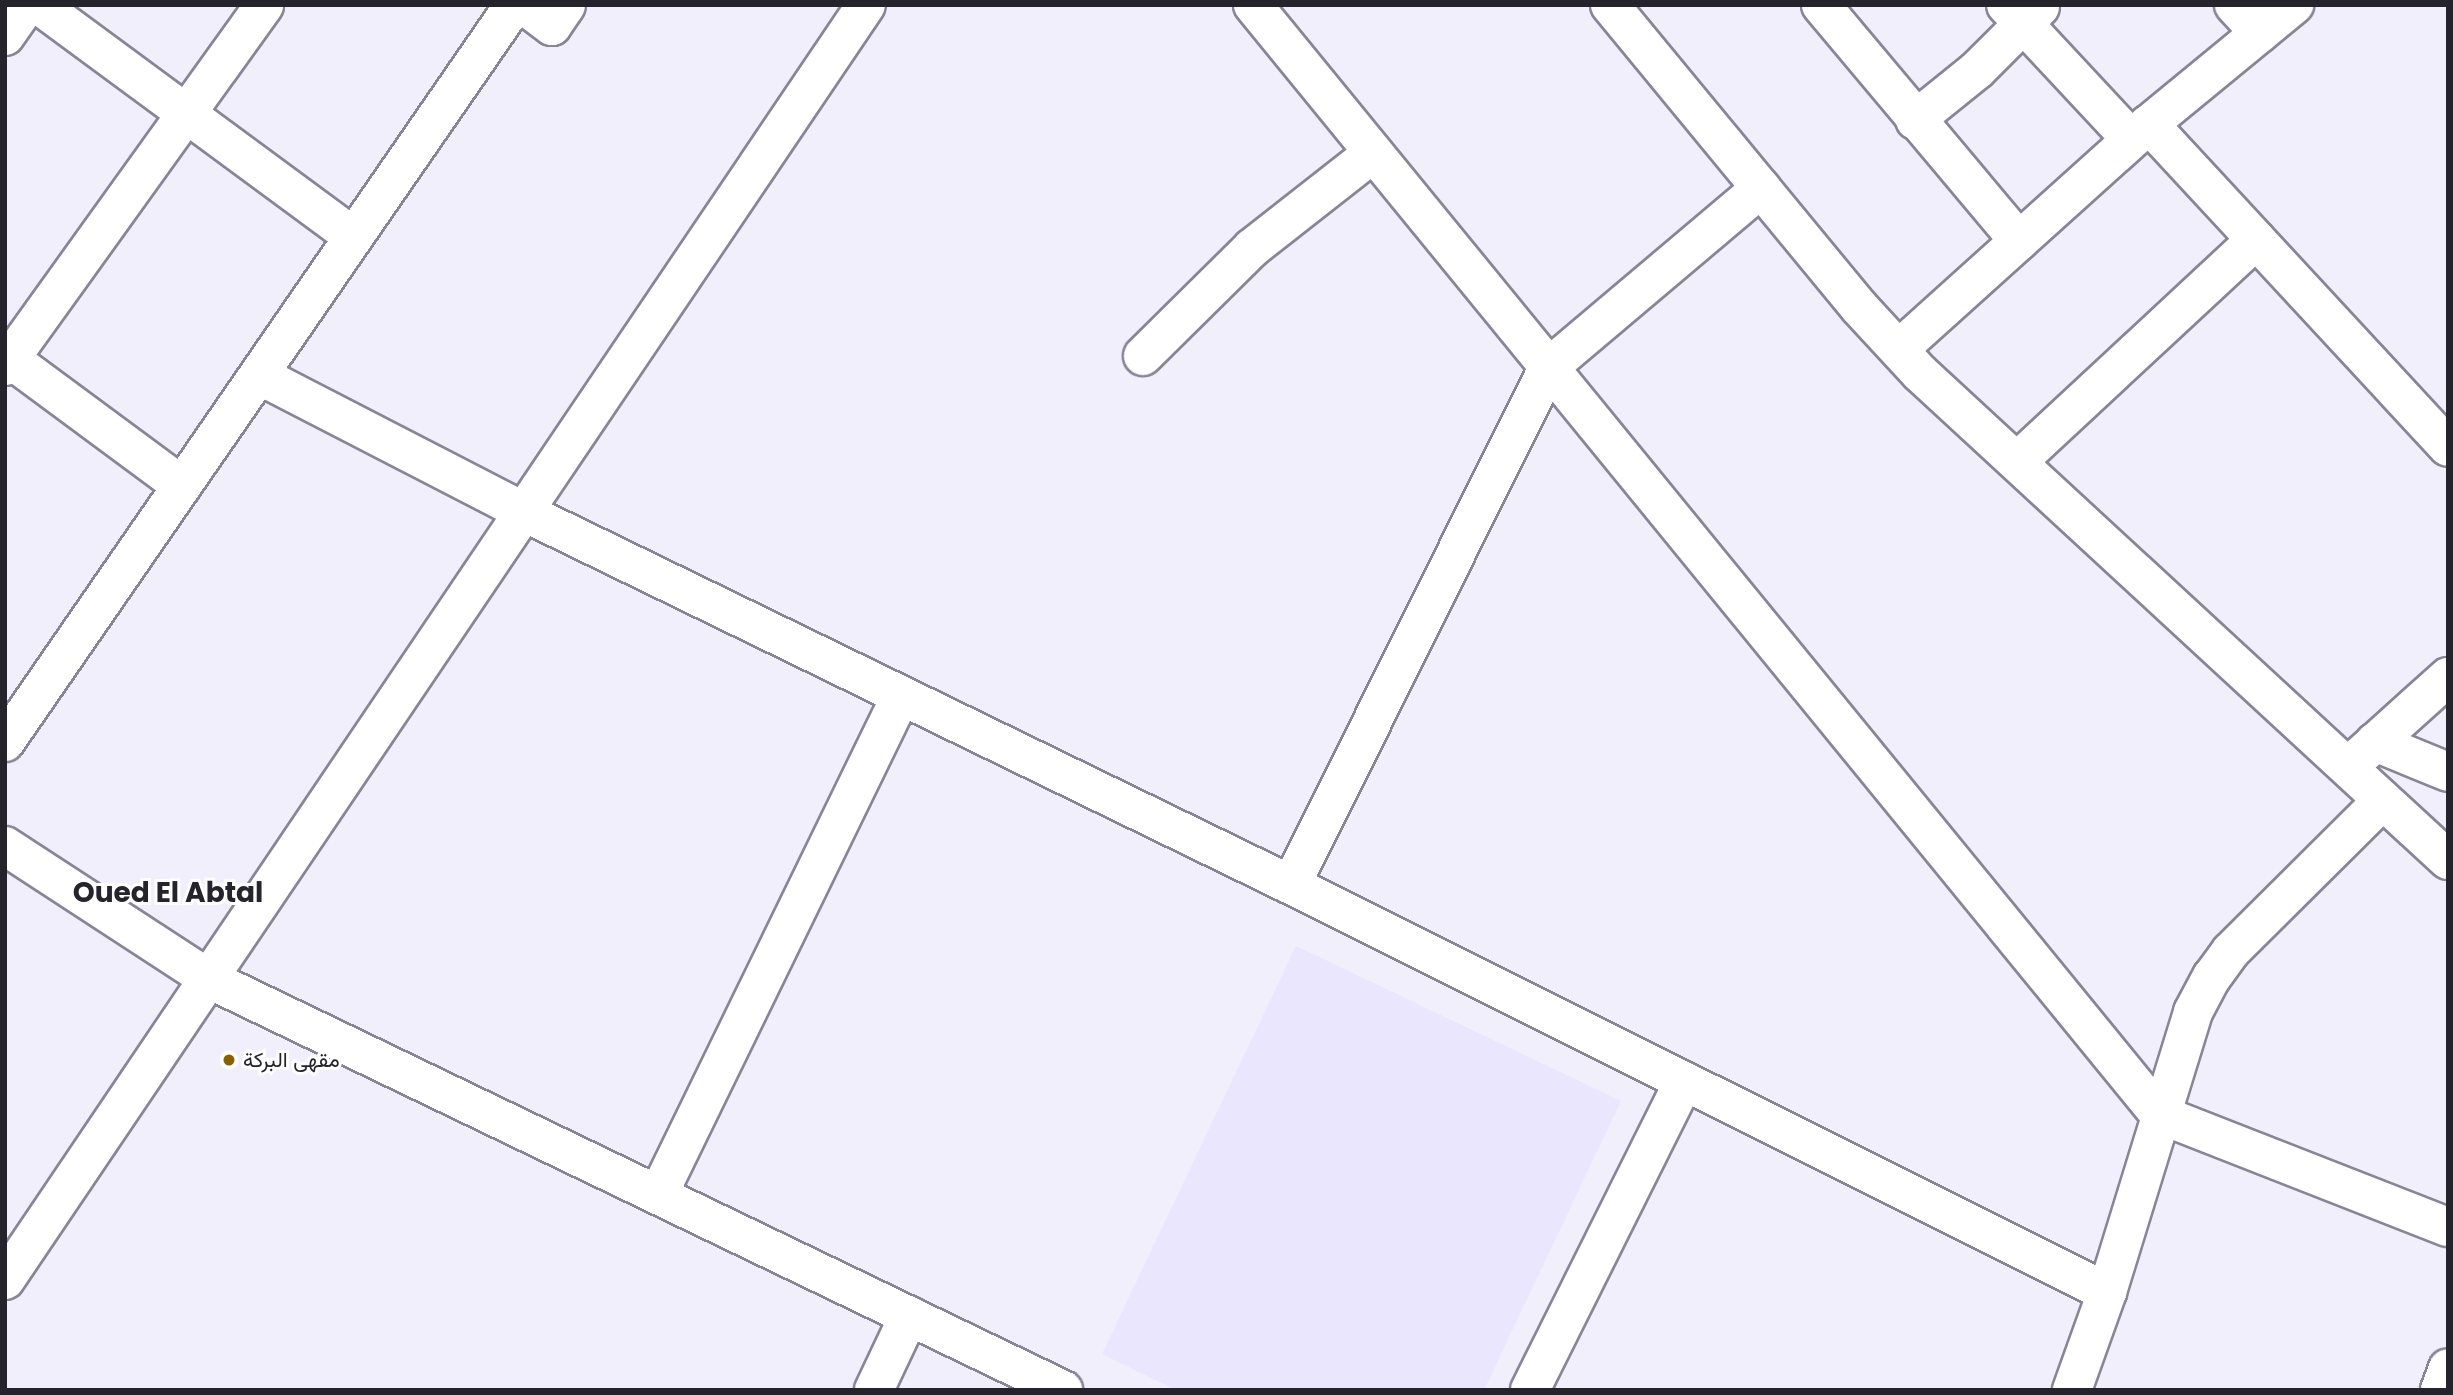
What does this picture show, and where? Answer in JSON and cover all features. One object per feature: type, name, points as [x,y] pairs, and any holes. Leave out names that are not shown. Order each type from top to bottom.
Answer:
[{"type":"street","points":[[5,36],[27,5]]},
{"type":"street","points":[[39,5],[354,237]]},
{"type":"street","points":[[182,486],[7,360],[264,5]]},
{"type":"street","points":[[5,742],[514,5]]},
{"type":"street","points":[[524,5],[552,26],[566,5]]},
{"type":"street","points":[[5,1280],[866,5]]},
{"type":"street","points":[[1253,5],[2159,1114],[2448,1227]]},
{"type":"street","points":[[1610,5],[1859,307],[1920,373],[2018,461],[2362,754],[2383,800],[2448,860]]},
{"type":"street","points":[[1821,5],[2019,241]]},
{"type":"street","points":[[2234,5],[2260,33]]},
{"type":"street","points":[[1899,349],[2140,132],[2294,5]]},
{"type":"street","points":[[1915,120],[1976,71],[2023,11],[2140,132],[2256,240],[2448,447]]},
{"type":"street","points":[[1143,356],[1252,248],[1373,153]]},
{"type":"street","points":[[1291,885],[1548,368],[1761,188]]},
{"type":"street","points":[[2018,461],[2256,240]]},
{"type":"street","points":[[259,375],[524,512],[1291,885],[2107,1292]]},
{"type":"street","points":[[2362,754],[2448,677]]},
{"type":"street","points":[[658,1195],[901,696]]},
{"type":"street","points":[[2362,754],[2448,772]]},
{"type":"street","points":[[2072,1390],[2107,1292],[2159,1114],[2193,1012],[2211,977],[2231,951],[2383,800]]},
{"type":"street","points":[[5,846],[209,979],[1063,1390]]},
{"type":"street","points":[[1530,1390],[1684,1081]]},
{"type":"street","points":[[874,1390],[909,1316]]},
{"type":"street","points":[[2440,1390],[2448,1368]]},
{"type":"shaded area","points":[[1296,946],[1621,1101],[1484,1390],[1176,1390],[1102,1354]]},
{"type":"place","name":"مقهى البركة","points":[[229,1060]]},
{"type":"district","name":"Oued El Abtal","points":[[168,893]]}]
